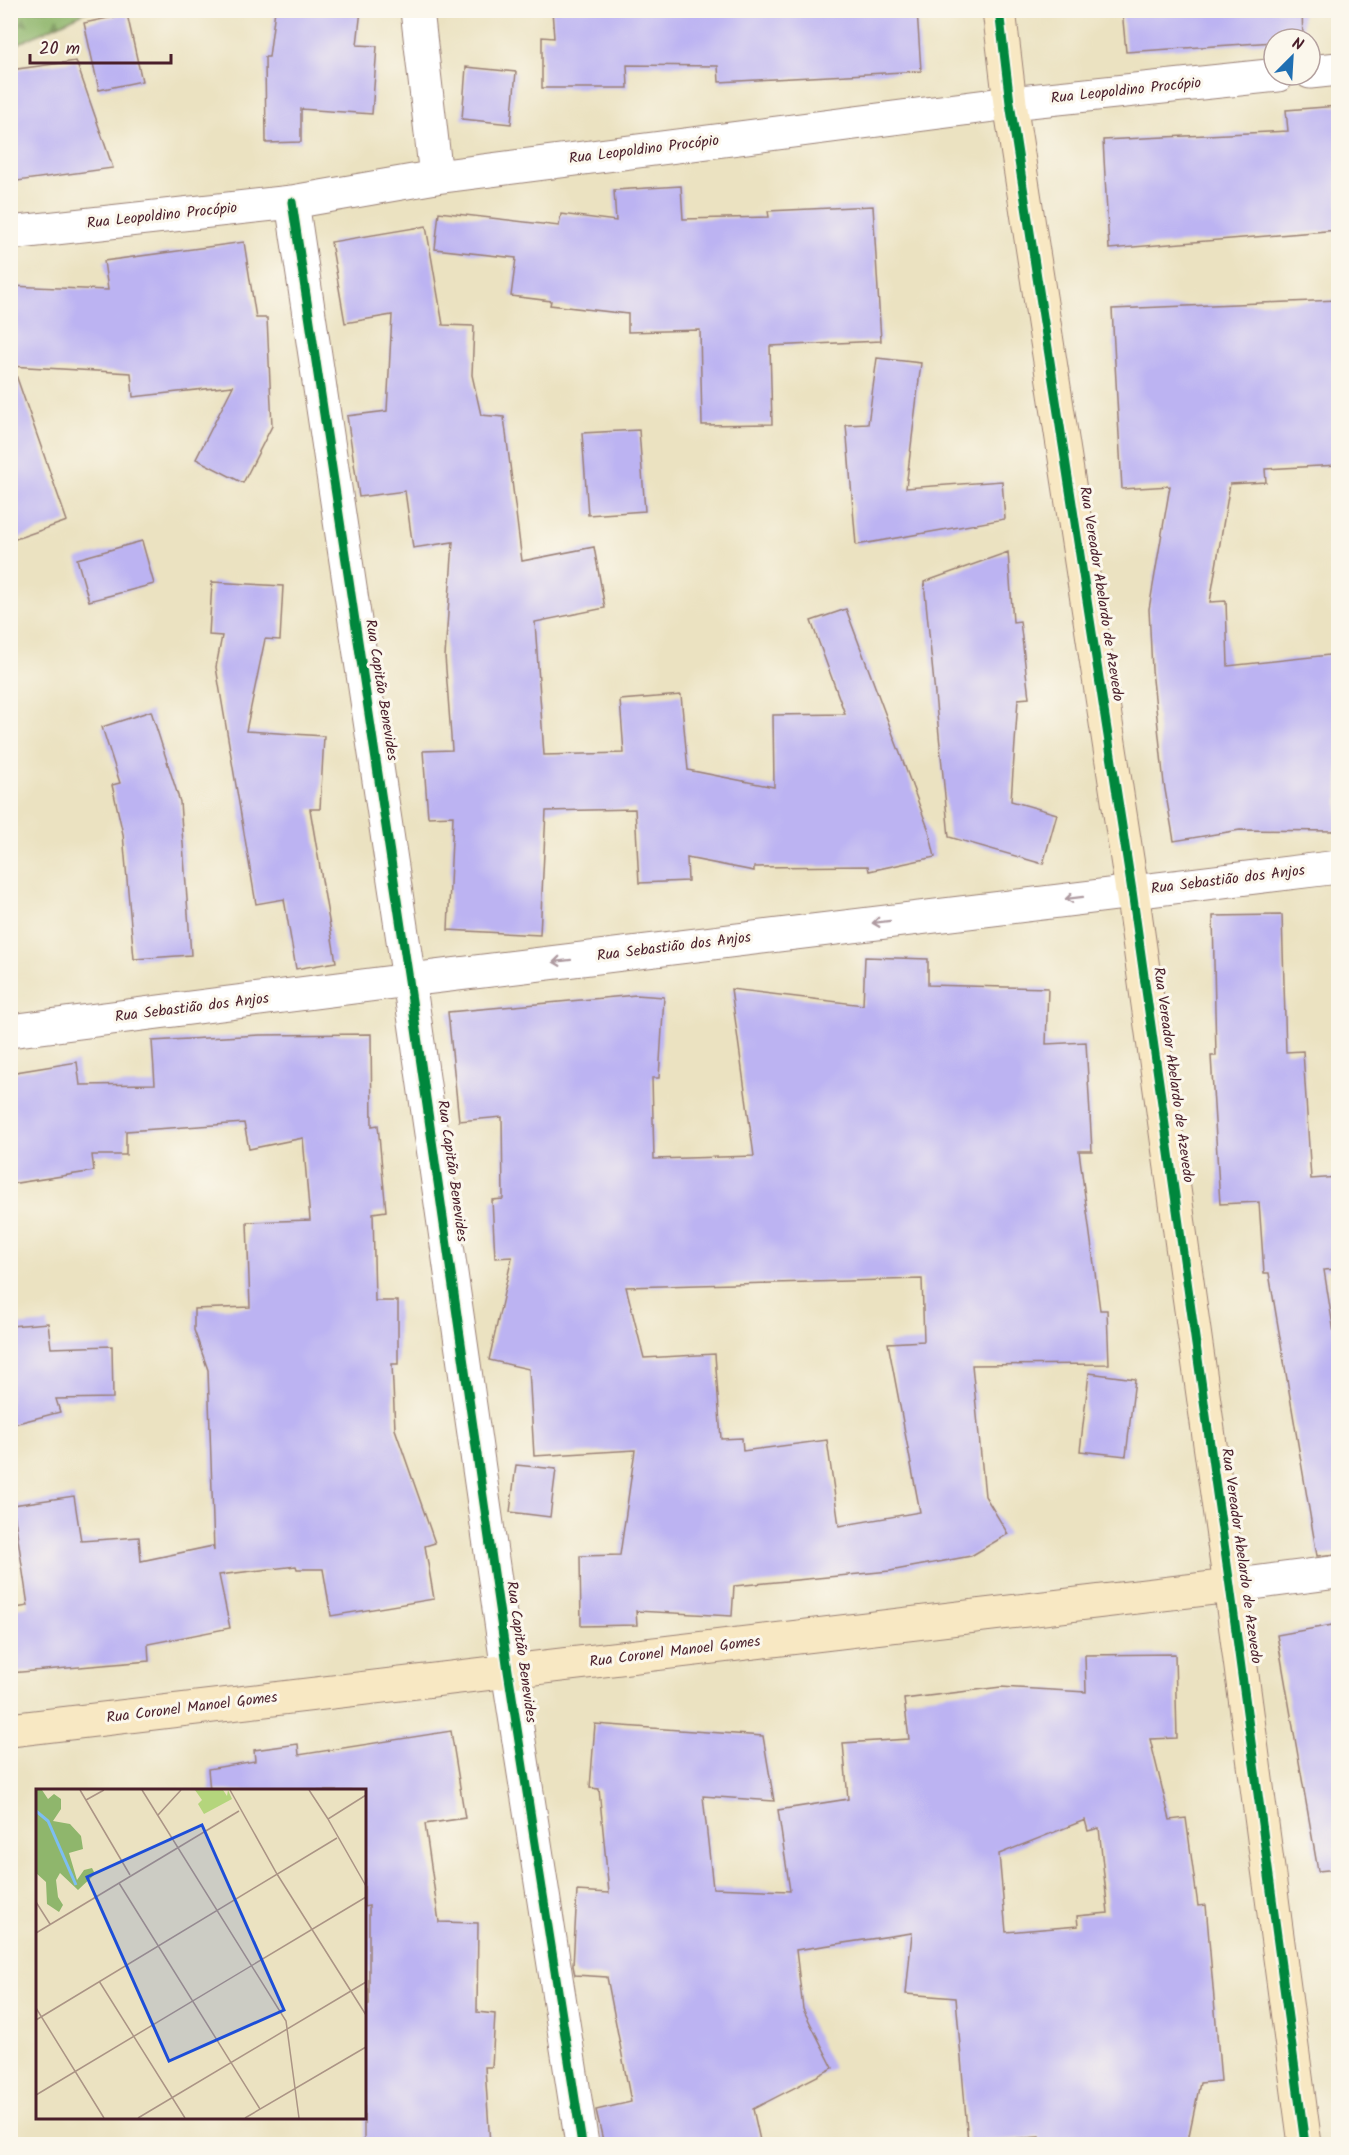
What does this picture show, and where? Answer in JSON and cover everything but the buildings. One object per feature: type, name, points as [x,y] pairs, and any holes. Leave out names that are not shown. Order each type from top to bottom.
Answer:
[{"type":"street","points":[[417,10],[436,177]]},
{"type":"street","name":"Rua Vereador Abelardo de Azevedo","points":[[999,10],[1010,103],[1132,891],[1230,1586],[1305,2145]]},
{"type":"street","points":[[1322,71],[1338,69]]},
{"type":"street","name":"Rua Leopoldino Procópio","points":[[10,233],[292,202],[436,177],[1010,103],[1262,77]]},
{"type":"street","name":"Rua Capitão Benevides","points":[[292,202],[409,980],[508,1671],[582,2145]]},
{"type":"street","name":"Rua Sebastião dos Anjos","points":[[10,1031],[1338,867]]},
{"type":"street","name":"Rua Coronel Manoel Gomes","points":[[10,1730],[1338,1572]]},
{"type":"green space","points":[[11,10],[88,10],[88,11],[11,47]]},
{"type":"cycle path","points":[[999,10],[1010,103],[1132,891],[1230,1586],[1305,2144]]},
{"type":"cycle path","points":[[292,202],[409,980],[508,1671],[582,2144]]}]
